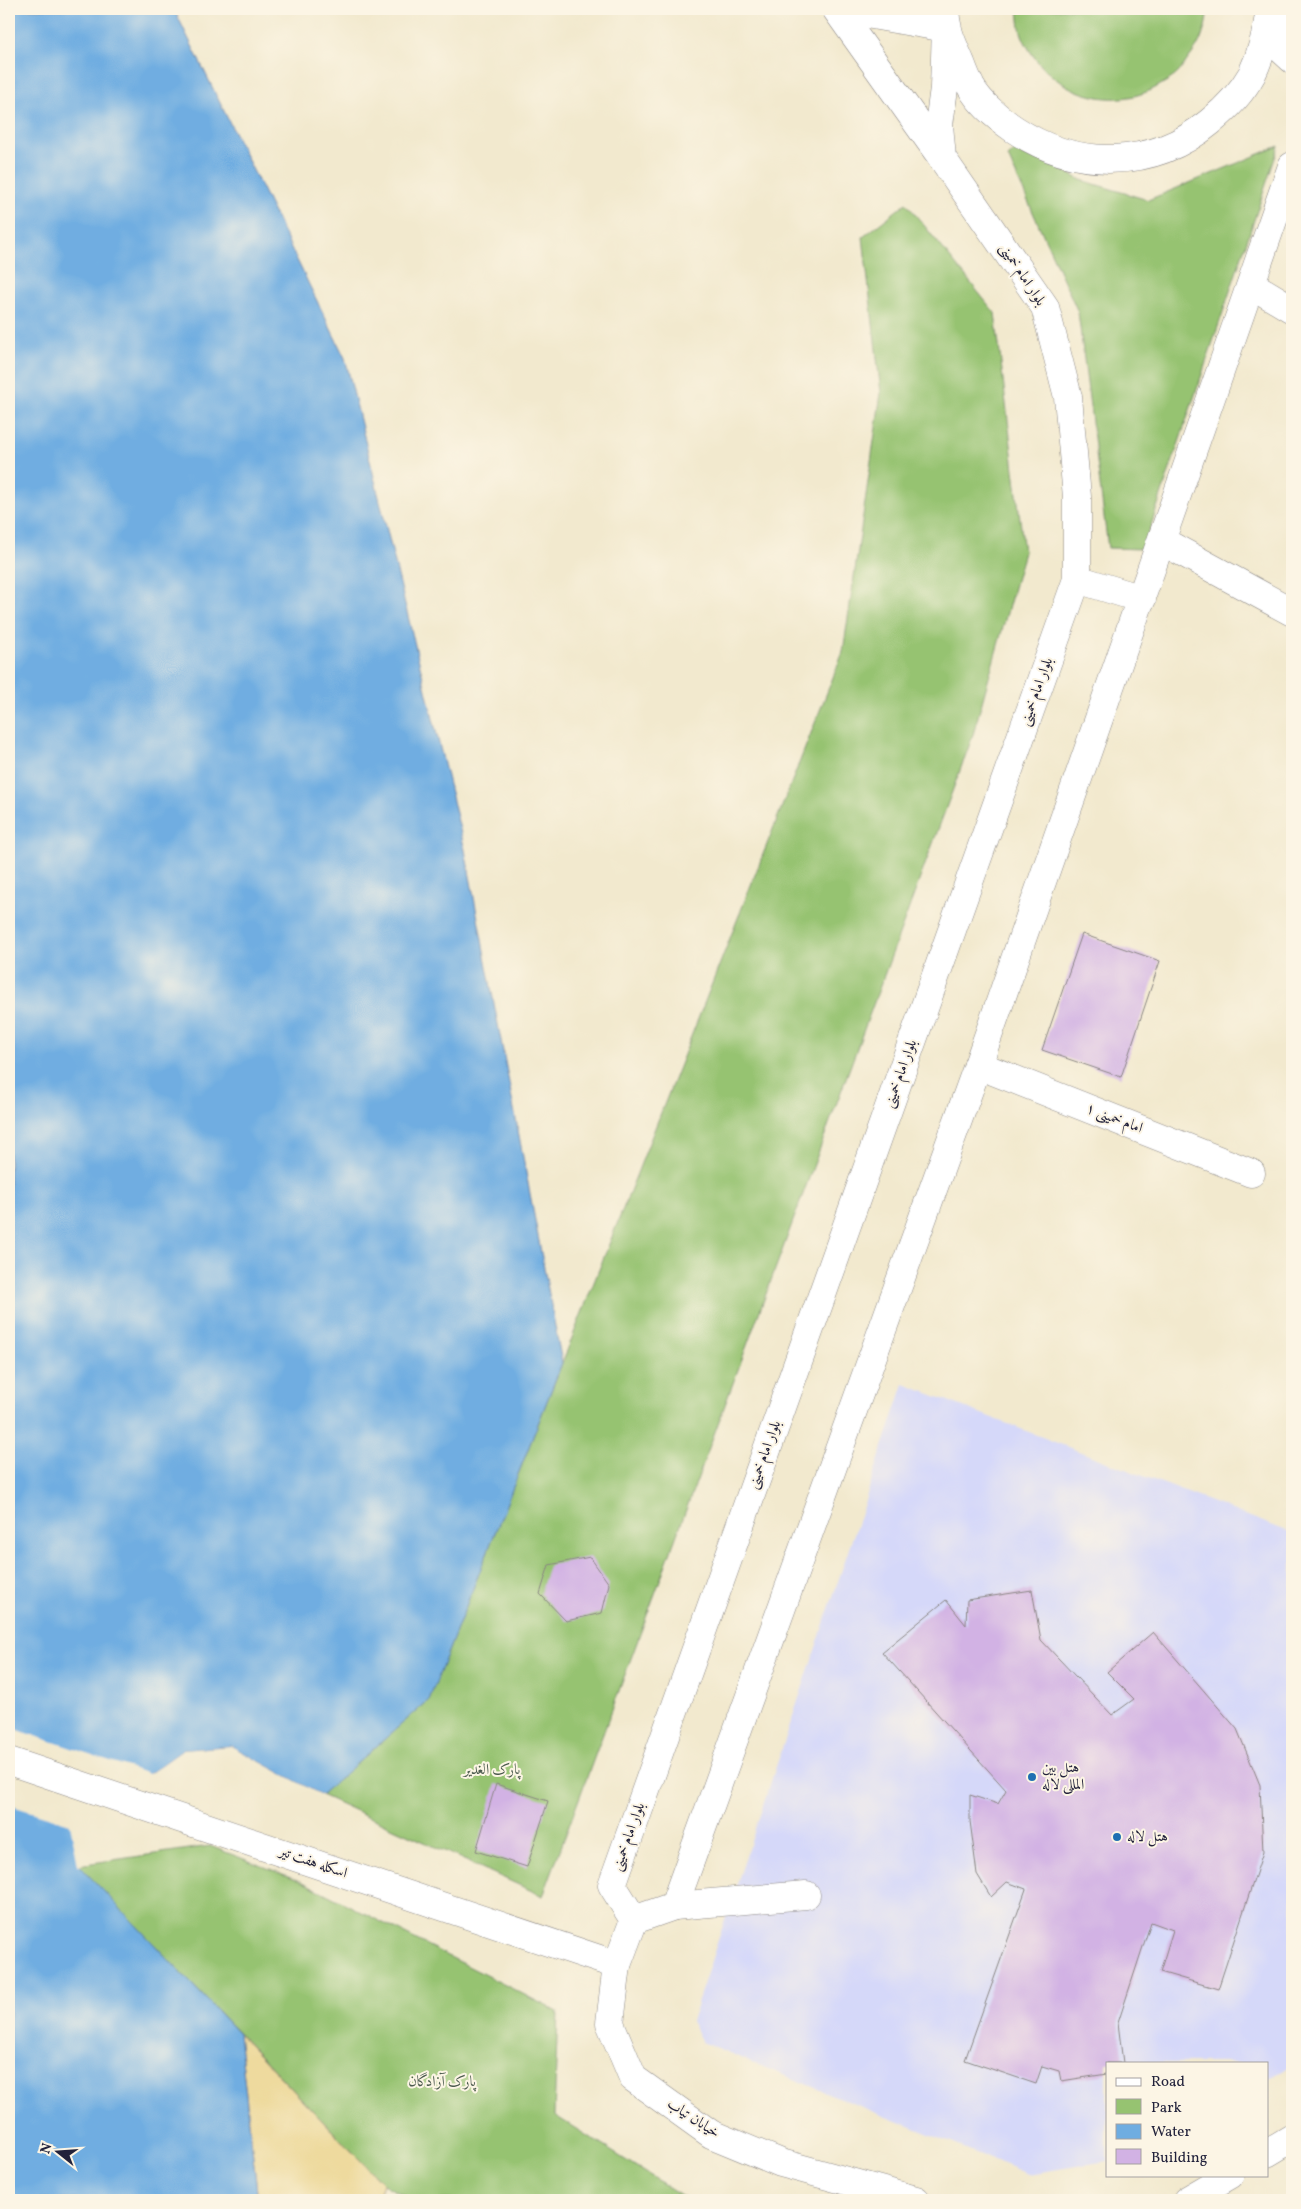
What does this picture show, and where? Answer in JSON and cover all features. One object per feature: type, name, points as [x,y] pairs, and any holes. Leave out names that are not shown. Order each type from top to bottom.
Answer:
[{"type":"main road","points":[[837,9],[946,18]]},
{"type":"main road","name":"بلوار امام خمینی","points":[[634,1920],[612,1885],[1077,579],[1077,497],[1068,397],[1045,307],[837,9]]},
{"type":"main road","points":[[946,18],[971,88],[1000,120],[1034,143],[1042,146],[1074,156],[1115,160],[1156,152],[1194,135],[1226,108],[1251,75],[1267,36],[1270,9]]},
{"type":"main road","points":[[942,158],[940,125],[944,88],[946,18]]},
{"type":"main road","points":[[1267,36],[1292,20]]},
{"type":"main road","points":[[1267,36],[1292,59]]},
{"type":"main road","points":[[674,1906],[978,1065],[1292,166]]},
{"type":"main road","points":[[1252,285],[1292,309]]},
{"type":"main road","points":[[1162,541],[1292,612]]},
{"type":"main road","points":[[1077,579],[1142,599]]},
{"type":"main road","name":"امام خمینی ۱","points":[[978,1065],[1251,1173]]},
{"type":"main road","name":"اسکله هفت تیر","points":[[9,1761],[617,1965]]},
{"type":"main road","points":[[634,1920],[674,1906],[806,1895]]},
{"type":"main road","name":"خیابان تیاب","points":[[634,1920],[617,1965],[610,2023],[633,2078],[711,2134],[781,2163],[916,2200]]},
{"type":"main road","points":[[1268,2153],[1292,2138]]},
{"type":"main road","points":[[1187,2200],[1228,2176]]},
{"type":"shaded area","name":"هتل بین المللی لاله","points":[[904,1384],[1292,1533],[1292,2065],[1268,2079],[1268,2062],[1106,2062],[1106,2161],[1028,2174],[702,2042],[691,2021]]},
{"type":"green space","points":[[1018,9],[1207,9],[1207,15],[1205,29],[1197,47],[1181,70],[1174,76],[1142,94],[1122,98],[1101,98],[1081,92],[1063,83],[1046,70],[1032,54],[1022,35]]},
{"type":"green space","points":[[1020,146],[1081,180],[1148,200],[1279,146],[1143,549],[1108,548],[1078,312],[1008,157]]},
{"type":"green space","name":"پارک الغدیر","points":[[906,203],[995,313],[1024,552],[972,738],[543,1896],[321,1795],[429,1700],[843,652],[881,393],[863,237]]},
{"type":"green space","name":"پارک آزادگان","points":[[210,1846],[301,1881],[558,2012],[554,2115],[689,2200],[412,2200],[383,2184],[78,1865]]},
{"type":"sand","points":[[239,2034],[383,2184],[377,2200],[258,2200]]},
{"type":"water","points":[[9,9],[174,9],[345,358],[465,850],[562,1363],[429,1700],[321,1795],[231,1746],[183,1750],[149,1774],[79,1865],[239,2034],[258,2200],[9,2200]]},
{"type":"pier","points":[[9,1727],[149,1774],[183,1750],[231,1746],[321,1795],[318,1797],[231,1749],[184,1753],[151,1776],[82,1865],[78,1865],[70,1824],[9,1805]]},
{"type":"building","points":[[1082,934],[1160,961],[1121,1077],[1042,1050]]},
{"type":"building","points":[[590,1557],[609,1584],[602,1613],[566,1621],[540,1594],[549,1565]]},
{"type":"building","name":"هتل لاله","points":[[1032,1590],[1041,1640],[1112,1715],[1134,1699],[1107,1672],[1153,1632],[1237,1729],[1260,1785],[1263,1852],[1218,1989],[1160,1972],[1173,1930],[1151,1922],[1118,2023],[1123,2062],[1106,2062],[1106,2074],[1061,2081],[1059,2071],[1042,2066],[1036,2084],[965,2060],[1026,1889],[1007,1882],[991,1897],[977,1874],[970,1821],[970,1795],[998,1804],[1006,1790],[882,1652],[946,1600],[966,1625],[967,1600]]},
{"type":"building","points":[[496,1784],[548,1801],[527,1867],[476,1851]]},
{"type":"place","name":"هتل بین المللی لاله","points":[[1032,1777]]},
{"type":"place","name":"هتل لاله","points":[[1117,1837]]}]
